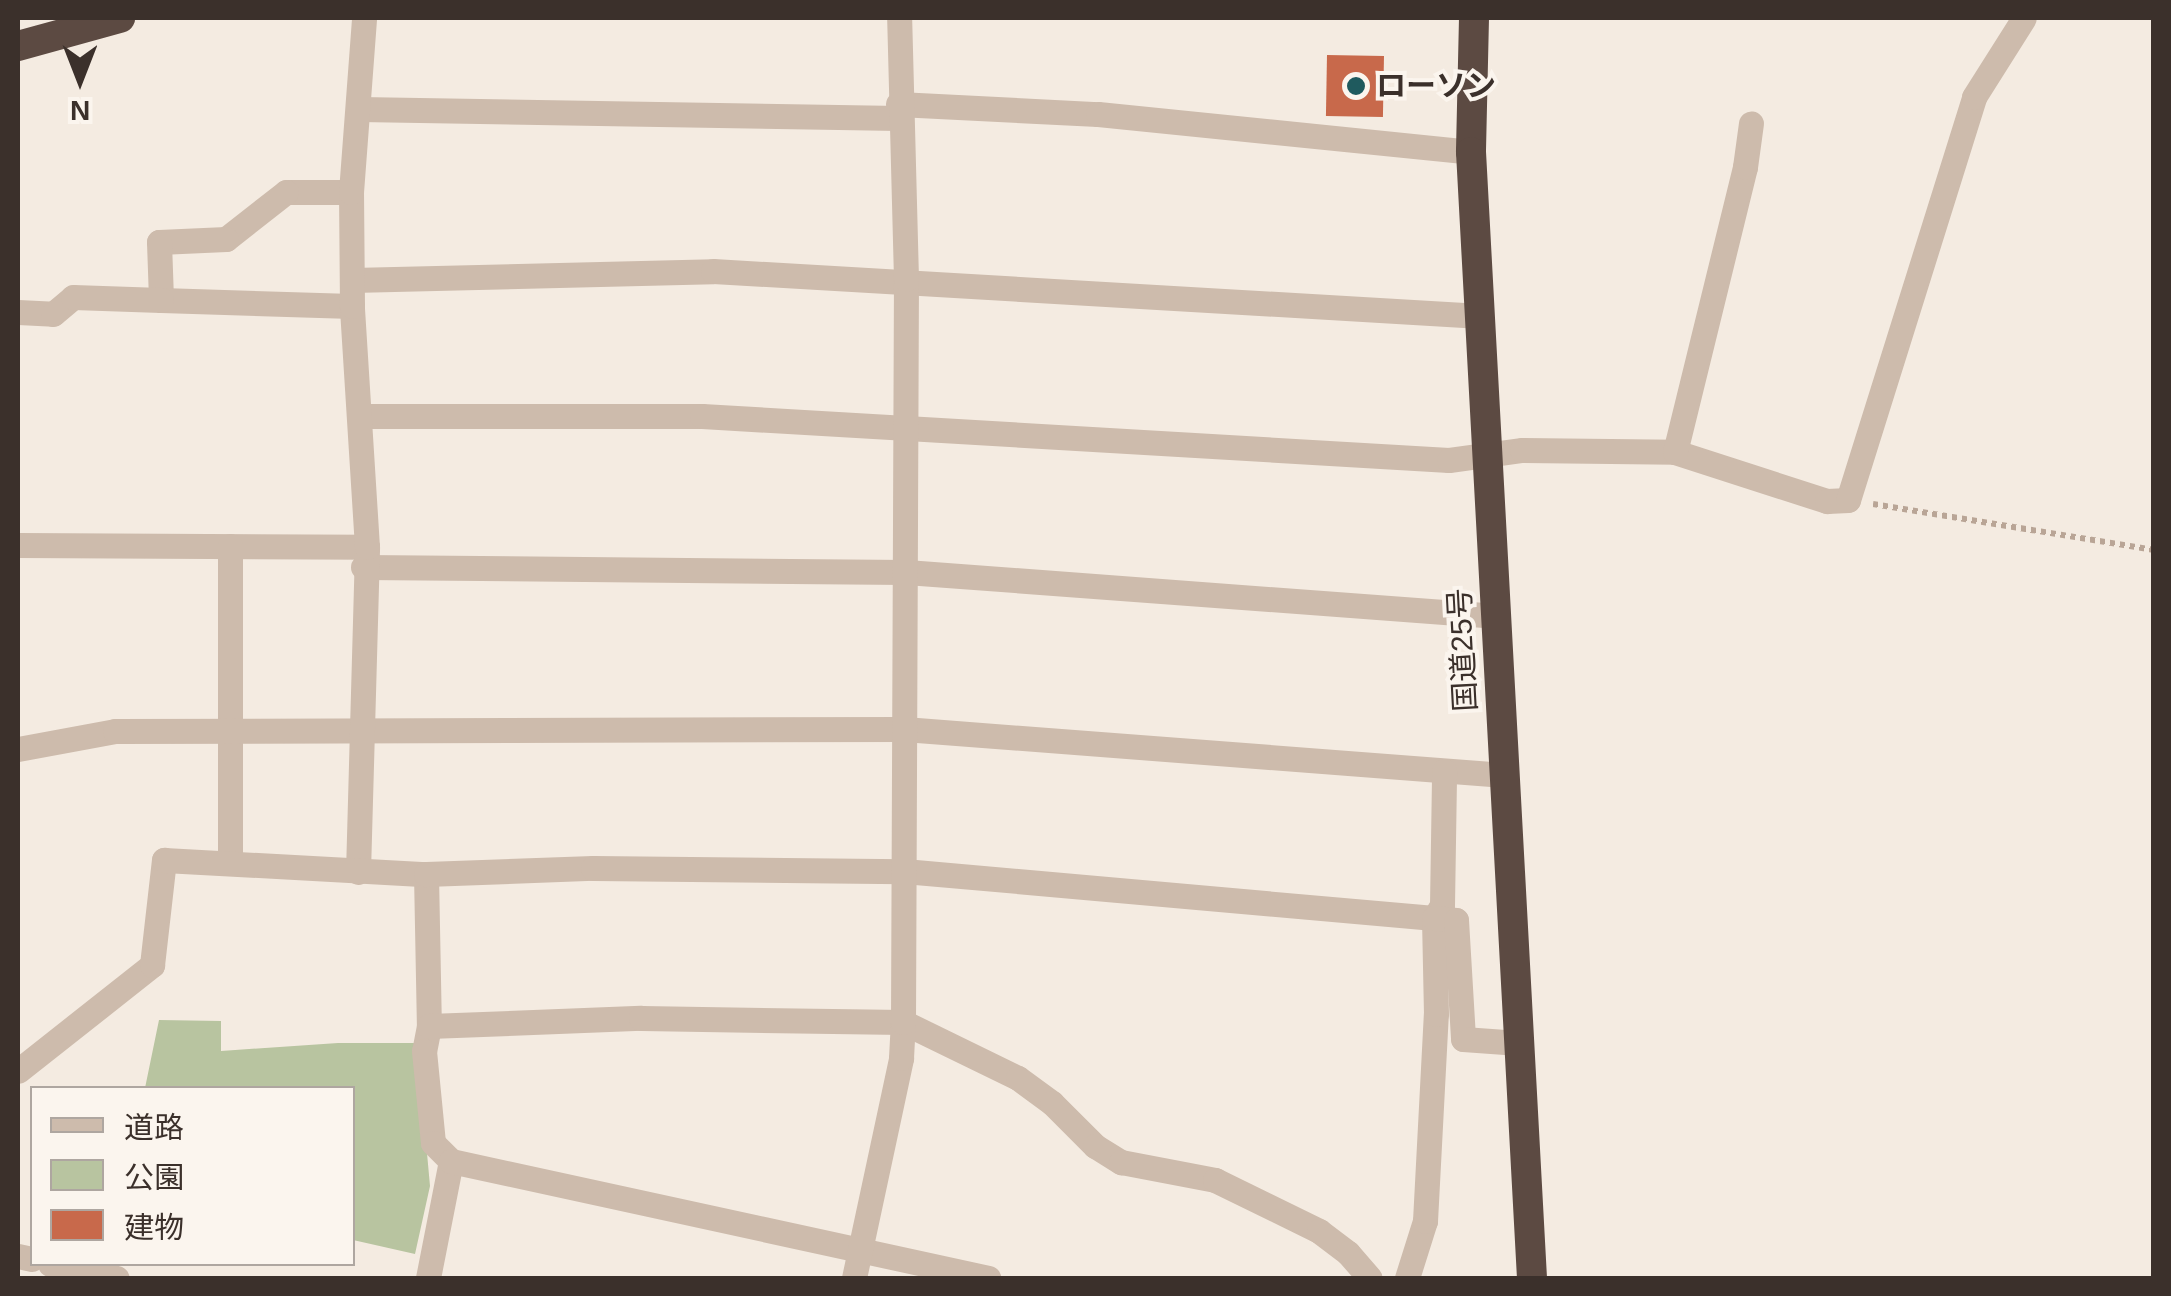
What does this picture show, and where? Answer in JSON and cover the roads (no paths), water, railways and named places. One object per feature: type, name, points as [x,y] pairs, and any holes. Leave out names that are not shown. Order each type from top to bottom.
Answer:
[{"type":"highway","points":[[18,46],[87,22],[120,18]]},
{"type":"highway","name":"国道25号","points":[[1474,18],[1471,152],[1532,1278]]},
{"type":"street","points":[[358,872],[365,557],[351,192],[364,18]]},
{"type":"street","points":[[854,1278],[901,1058],[903,1022],[906,279],[898,111],[899,18]]},
{"type":"street","points":[[359,416],[702,416],[1449,460],[1522,450],[1675,452],[1827,501],[1848,500],[1974,97],[2024,18]]},
{"type":"street","points":[[359,109],[1098,114],[1471,152]]},
{"type":"street","points":[[1675,452],[1744,167],[1751,123]]},
{"type":"street","points":[[161,300],[159,242],[226,239],[286,192],[351,192]]},
{"type":"street","points":[[18,312],[53,314],[73,297],[161,300],[352,293],[606,271],[906,279],[1481,316]]},
{"type":"street","points":[[18,545],[230,546],[365,557],[906,572],[1496,616]]},
{"type":"street","points":[[230,546],[230,862]]},
{"type":"street","points":[[18,749],[115,731],[904,729],[1504,775]]},
{"type":"street","points":[[1407,1278],[1425,1221],[1436,1014],[1434,918],[1442,905],[1444,771]]},
{"type":"street","points":[[18,1071],[152,965],[164,860],[426,874],[593,868],[904,870],[1456,920],[1464,1040],[1519,1044]]},
{"type":"street","points":[[426,874],[429,1026],[424,1051],[433,1142],[450,1161],[988,1278]]},
{"type":"street","points":[[429,1026],[642,1018],[903,1022],[1018,1078],[1052,1103],[1095,1146],[1122,1162],[1215,1180],[1319,1231],[1348,1253],[1370,1278]]},
{"type":"street","points":[[428,1278],[450,1161]]},
{"type":"street","points":[[59,1266],[116,1278]]},
{"type":"place","name":"ローソン","points":[[1356,86]]}]
